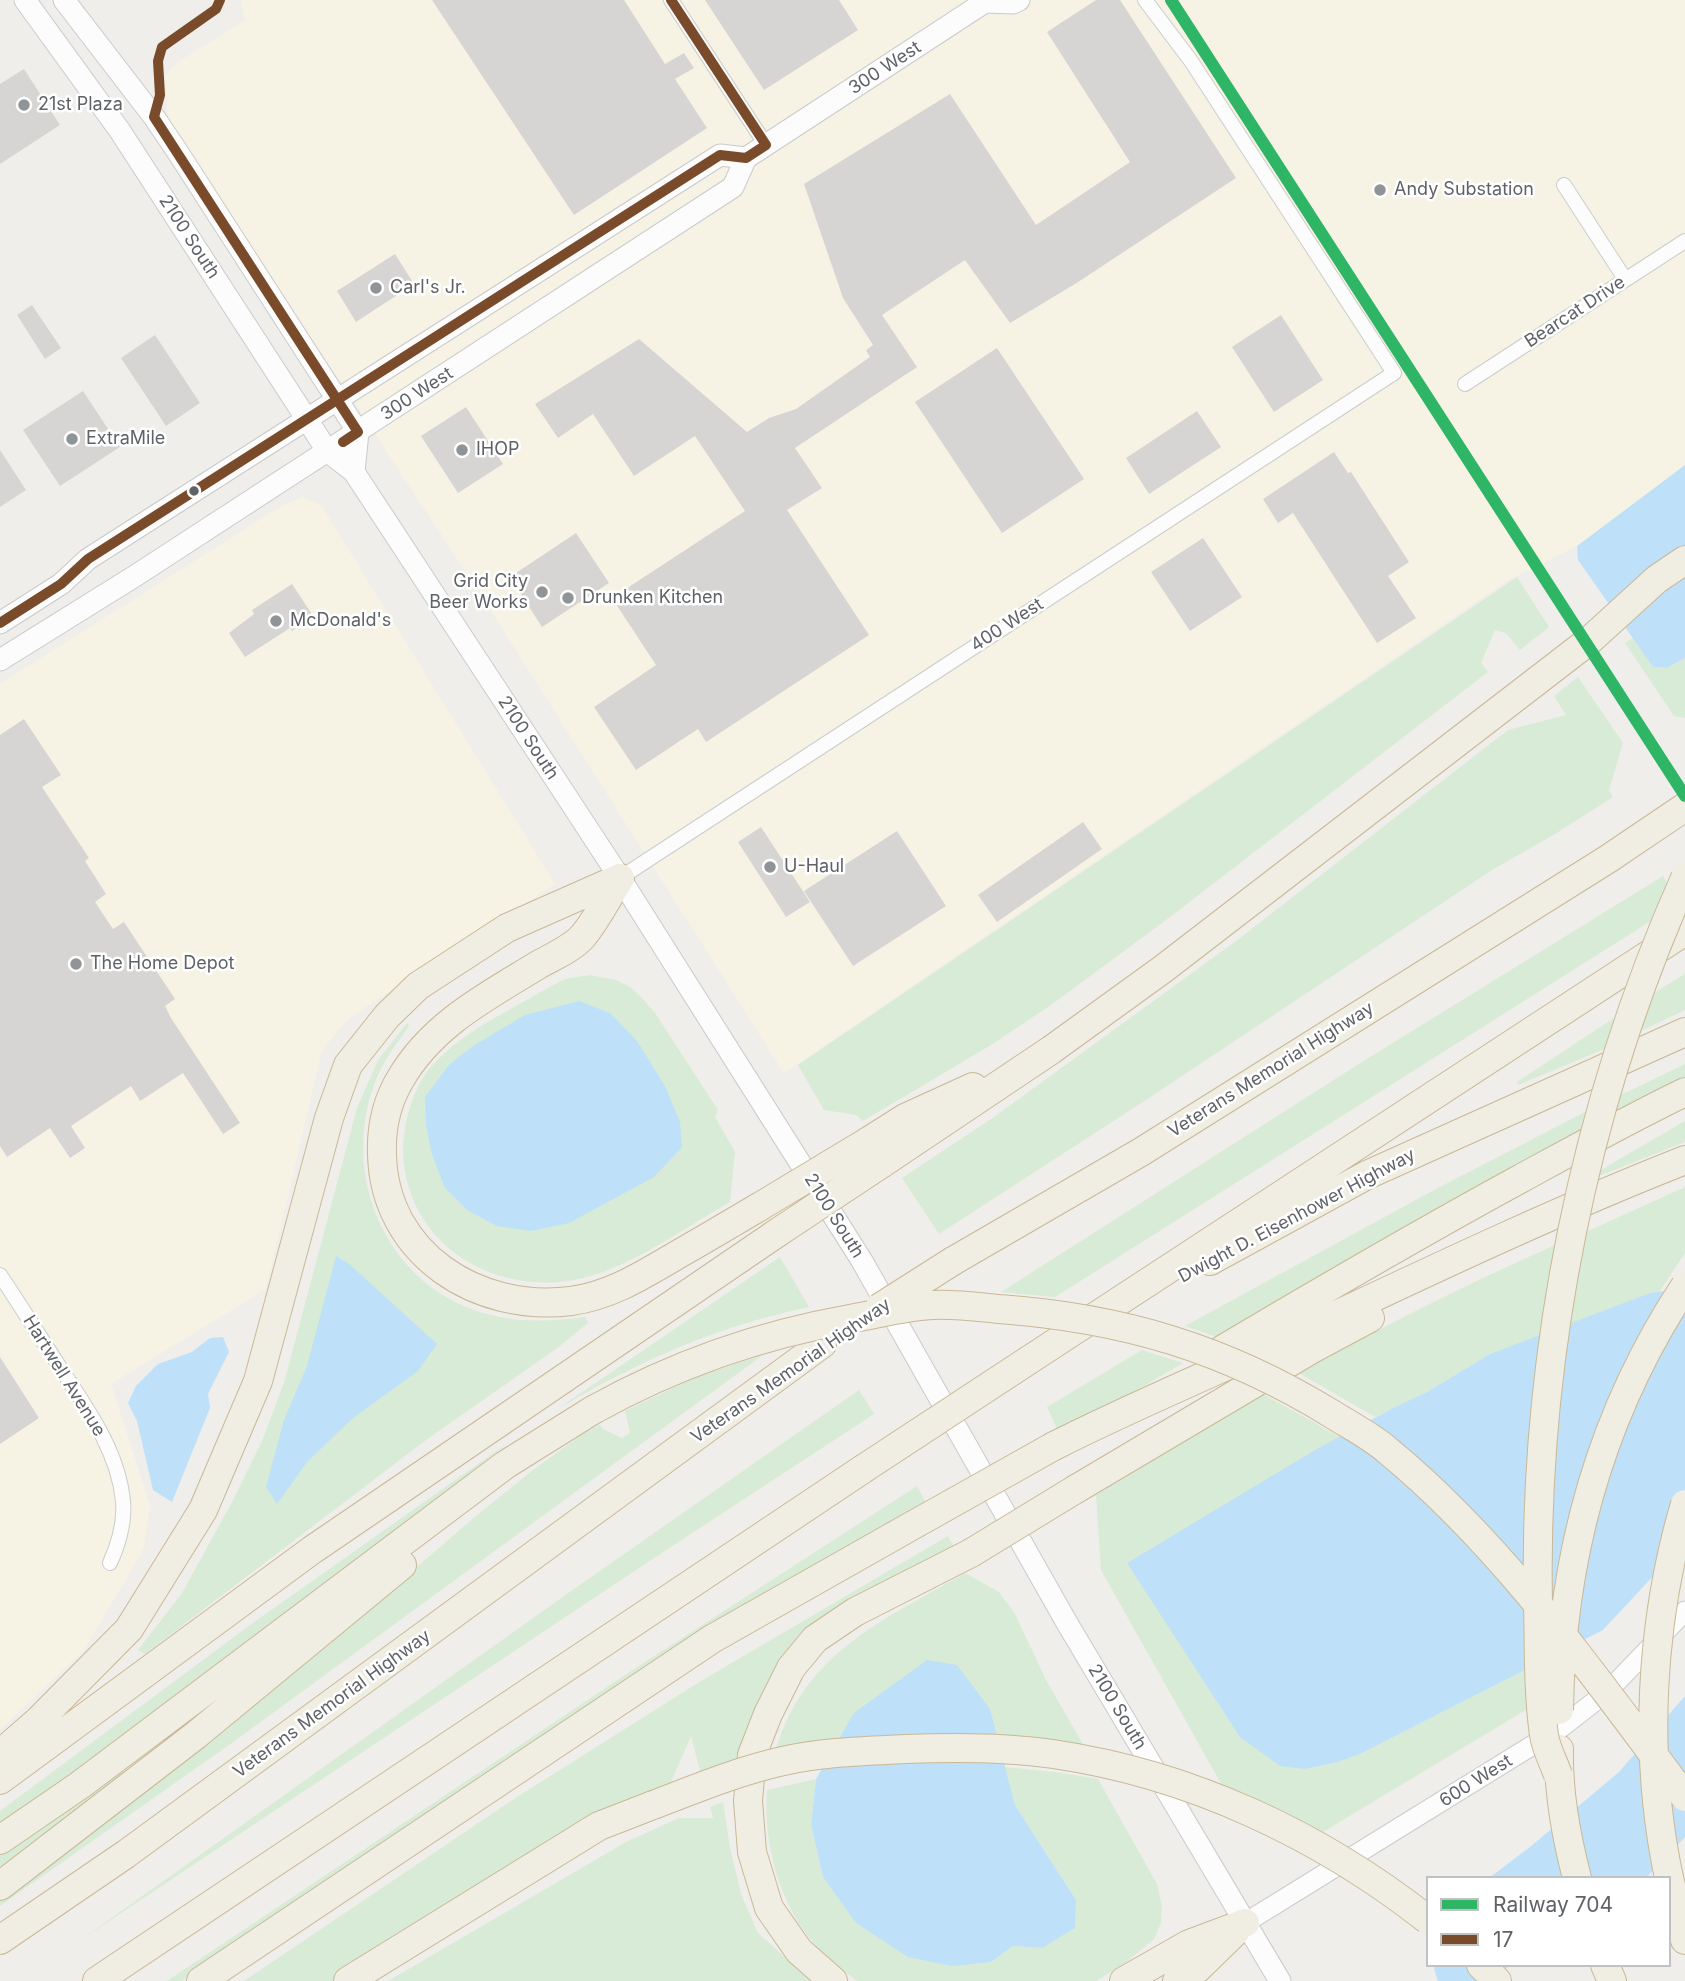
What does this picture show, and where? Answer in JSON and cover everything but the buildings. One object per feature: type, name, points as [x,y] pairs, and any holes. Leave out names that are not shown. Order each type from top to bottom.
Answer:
[{"type":"highway","points":[[1590,640],[1650,569],[1685,543]]},
{"type":"highway","points":[[0,1780],[312,1550],[777,1233],[874,1153],[905,1118],[1051,1050],[1163,969],[1590,640],[1657,579],[1685,560]]},
{"type":"highway","points":[[1590,640],[1685,579]]},
{"type":"highway","name":"Veterans Memorial Highway","points":[[0,1940],[137,1846],[822,1344],[953,1261],[1141,1152],[1608,859],[1685,807]]},
{"type":"highway","points":[[620,878],[582,938],[445,1024],[410,1064],[392,1096],[383,1132],[383,1168],[393,1208],[418,1249],[454,1279],[478,1291],[497,1297],[545,1303],[579,1300],[625,1285],[760,1207],[874,1153]]},
{"type":"highway","points":[[0,1754],[38,1721],[129,1629],[203,1510],[258,1381],[329,1118],[348,1065],[387,1016],[418,986],[508,928],[620,878]]},
{"type":"highway","points":[[1558,1775],[1544,1738],[1538,1581],[1542,1448],[1553,1350],[1567,1263],[1595,1132],[1633,1010],[1685,878]]},
{"type":"highway","points":[[97,1981],[863,1469],[1677,936]]},
{"type":"highway","name":"Dwight D. Eisenhower Highway","points":[[1029,1360],[1367,1175],[1685,1032]]},
{"type":"highway","points":[[1105,1420],[1353,1271],[1642,1112],[1685,1092]]},
{"type":"highway","points":[[201,1981],[712,1639],[1054,1446],[1105,1420],[1539,1222],[1685,1160]]},
{"type":"highway","points":[[834,1981],[799,1951],[769,1908],[752,1852],[748,1801],[752,1755],[768,1714],[791,1668],[816,1639],[855,1612],[971,1553],[1301,1355],[1420,1292],[1539,1222]]},
{"type":"highway","points":[[1577,1876],[1563,1815],[1558,1775],[1561,1644],[1565,1602],[1579,1528],[1597,1468],[1640,1363],[1685,1286]]},
{"type":"highway","points":[[0,1840],[80,1784],[505,1465],[593,1410],[648,1381],[724,1350],[805,1328],[907,1308],[937,1305],[1033,1311],[1125,1327],[1182,1342],[1258,1373],[1309,1400],[1385,1448],[1475,1533],[1559,1631],[1685,1797]]},
{"type":"highway","points":[[0,1886],[196,1735],[565,1428]]},
{"type":"highway","points":[[1669,1876],[1658,1805],[1654,1707],[1658,1636],[1665,1588],[1685,1504]]},
{"type":"highway","points":[[348,1981],[599,1826],[716,1781],[784,1761],[866,1751],[965,1747],[1053,1755],[1175,1783],[1262,1816],[1371,1879],[1426,1919]]},
{"type":"highway","points":[[1671,1886],[1685,1940]]},
{"type":"highway","points":[[1124,1981],[1189,1944],[1245,1923]]},
{"type":"highway","points":[[1177,1981],[1197,1969],[1245,1923]]},
{"type":"highway","points":[[1483,1967],[1497,1981]]},
{"type":"main road","name":"2100 South","points":[[25,0],[120,131],[328,452],[354,472],[620,878],[862,1261],[1067,1623],[1280,1981]]},
{"type":"main road","name":"2100 South","points":[[64,0],[154,117],[358,432]]},
{"type":"main road","name":"300 West","points":[[0,660],[328,452],[733,187],[747,158],[988,1],[1013,3],[1018,0]]},
{"type":"main road","name":"300 West","points":[[0,623],[61,584],[88,559],[720,155],[747,158]]},
{"type":"main road","points":[[354,472],[358,432]]},
{"type":"street","points":[[671,0],[766,145]]},
{"type":"street","name":"400 West","points":[[620,878],[1394,373],[1191,61],[1145,0]]},
{"type":"street","points":[[1564,185],[1625,279]]},
{"type":"street","name":"Bearcat Drive","points":[[1465,384],[1685,240]]},
{"type":"street","name":"Hartwell Avenue","points":[[0,1275],[89,1411],[109,1450],[123,1500],[119,1544],[110,1563]]},
{"type":"street","name":"600 West","points":[[1245,1923],[1562,1727],[1608,1691],[1685,1611]]},
{"type":"shaded area","points":[[241,0],[1685,0],[1685,465],[1577,546],[1507,581],[784,1073],[479,592],[168,119],[165,76],[178,62],[245,20]]},
{"type":"shaded area","points":[[302,497],[317,503],[324,510],[555,884],[349,1018],[322,1050],[266,1289],[111,1384],[150,1505],[144,1548],[84,1650],[0,1729],[0,684],[283,505]]},
{"type":"green space","points":[[1517,577],[1549,627],[1520,650],[1506,633],[1495,630],[1481,663],[1488,672],[1170,917],[1051,1005],[991,1045],[863,1121],[856,1115],[824,1110],[798,1065]]},
{"type":"green space","points":[[1633,638],[1653,667],[1668,668],[1685,658],[1685,718],[1674,716],[1625,643]]},
{"type":"green space","points":[[1578,677],[1623,743],[1609,790],[1613,797],[1492,870],[939,1234],[902,1178],[994,1117],[1236,941],[1508,730],[1566,715],[1554,696]]},
{"type":"green space","points":[[1663,876],[1667,883],[1654,919],[1055,1297],[1001,1292],[1362,1062]]},
{"type":"green space","points":[[1685,974],[1685,1010],[1639,1032],[1652,994]]},
{"type":"green space","points":[[590,975],[616,980],[630,987],[642,998],[655,1013],[718,1110],[715,1117],[735,1152],[730,1202],[647,1251],[603,1272],[559,1282],[528,1281],[500,1276],[473,1265],[450,1249],[430,1229],[416,1205],[406,1178],[403,1147],[411,1105],[421,1081],[432,1066],[461,1039],[565,979]]},
{"type":"green space","points":[[1617,1016],[1607,1048],[1518,1085],[1517,1082]]},
{"type":"green space","points":[[407,1023],[409,1026],[378,1075],[367,1110],[363,1145],[366,1180],[376,1214],[392,1244],[413,1272],[441,1294],[474,1310],[529,1320],[585,1317],[588,1323],[556,1349],[426,1440],[145,1654],[138,1650],[182,1593],[262,1441],[284,1383],[357,1108],[378,1060]]},
{"type":"green space","points":[[1685,1064],[1685,1092],[1609,1130],[1619,1096]]},
{"type":"green space","points":[[1587,1111],[1578,1146],[1223,1339],[1185,1326],[1436,1189]]},
{"type":"green space","points":[[1685,1121],[1685,1142],[1599,1176],[1599,1171]]},
{"type":"green space","points":[[1685,1187],[1685,1253],[1659,1292],[1650,1293],[1568,1326],[1586,1232]]},
{"type":"green space","points":[[1555,1245],[1542,1335],[1490,1354],[1427,1392],[1375,1417],[1299,1373],[1426,1306]]},
{"type":"green space","points":[[780,1257],[809,1307],[709,1335],[647,1361],[556,1410]]},
{"type":"green space","points":[[1142,1350],[1183,1363],[1060,1435],[1047,1407]]},
{"type":"green space","points":[[763,1355],[229,1745],[0,1906],[0,1900],[293,1673],[482,1511],[584,1433],[600,1425],[622,1438],[630,1433],[625,1411],[696,1377]]},
{"type":"green space","points":[[859,1390],[874,1414],[82,1939],[564,1596]]},
{"type":"green space","points":[[1263,1394],[1340,1437],[1127,1563],[1305,1769],[1360,1754],[1526,1669],[1529,1708],[1323,1832],[1223,1787],[1101,1570],[1096,1495]]},
{"type":"green space","points":[[509,1442],[258,1637],[0,1824],[0,1811],[250,1625]]},
{"type":"green space","points":[[917,1486],[928,1507],[431,1812],[182,1981],[167,1981],[622,1677]]},
{"type":"green space","points":[[948,1536],[954,1547],[872,1595],[755,1724],[728,1773],[703,1782],[691,1736],[665,1796],[343,1981],[244,1981],[517,1797],[701,1681]]},
{"type":"green space","points":[[965,1573],[999,1592],[1015,1614],[1046,1680],[1087,1751],[833,1749],[773,1760],[785,1724],[802,1693],[823,1667],[874,1626]]},
{"type":"green space","points":[[1005,1767],[1098,1779],[1157,1884],[1162,1906],[1161,1923],[1154,1939],[1124,1964],[1096,1981],[857,1981],[821,1951],[803,1930],[783,1893],[771,1852],[766,1810],[767,1790],[816,1779],[811,1825],[823,1877],[857,1923],[991,1962],[1013,1946],[1042,1948],[1076,1900],[1015,1805]]},
{"type":"green space","points":[[119,1769],[129,1776],[0,1871],[0,1853]]},
{"type":"green space","points":[[723,1802],[741,1894],[758,1933],[812,1981],[388,1981],[626,1842],[679,1818],[713,1818],[710,1807]]},
{"type":"water","points":[[1685,465],[1685,658],[1667,668],[1653,667],[1578,560],[1577,546]]},
{"type":"water","points":[[579,1001],[610,1013],[637,1041],[665,1086],[680,1122],[682,1147],[654,1177],[569,1223],[531,1231],[497,1226],[467,1210],[445,1188],[432,1155],[426,1125],[425,1097],[449,1065],[473,1046],[525,1015]]},
{"type":"water","points":[[336,1256],[348,1263],[437,1344],[418,1371],[353,1418],[307,1462],[277,1504],[266,1487],[284,1420],[307,1366]]},
{"type":"water","points":[[1685,1288],[1685,1542],[1603,1630],[1360,1754],[1338,1762],[1305,1769],[1280,1766],[1240,1737],[1127,1563],[1315,1450],[1427,1392],[1490,1354],[1650,1293]]},
{"type":"water","points":[[223,1337],[229,1352],[208,1394],[210,1408],[172,1502],[153,1490],[137,1421],[128,1403],[136,1386],[158,1364],[192,1352],[210,1338]]},
{"type":"water","points":[[927,1660],[957,1665],[990,1709],[1015,1805],[1076,1900],[1075,1928],[1042,1948],[1013,1946],[991,1962],[952,1966],[908,1957],[856,1923],[823,1877],[811,1825],[816,1779],[854,1713]]},
{"type":"water","points":[[1685,1696],[1685,1837],[1648,1876],[1492,1876],[1530,1847],[1619,1772]]},
{"type":"water","points":[[1434,1967],[1508,1967],[1493,1981],[1438,1981]]},
{"type":"rail line","name":"704","points":[[1171,0],[1685,796]]},
{"type":"transit line","name":"17","points":[[220,0],[216,9],[162,47],[158,61],[160,95],[154,117],[358,432],[343,442]]},
{"type":"transit line","name":"17","points":[[0,623],[61,584],[88,559],[720,155],[746,158],[766,145],[671,0]]},
{"type":"place","name":"21st Plaza","points":[[24,105]]},
{"type":"place","name":"Andy Substation","points":[[1380,190]]},
{"type":"place","name":"Carl's Jr.","points":[[376,288]]},
{"type":"place","name":"ExtraMile","points":[[72,439]]},
{"type":"place","name":"IHOP","points":[[462,450]]},
{"type":"place","name":"Grid City Beer Works","points":[[542,592]]},
{"type":"place","name":"Drunken Kitchen","points":[[568,598]]},
{"type":"place","name":"McDonald's","points":[[276,621]]},
{"type":"place","name":"U-Haul","points":[[770,867]]},
{"type":"place","name":"The Home Depot","points":[[76,964]]}]
